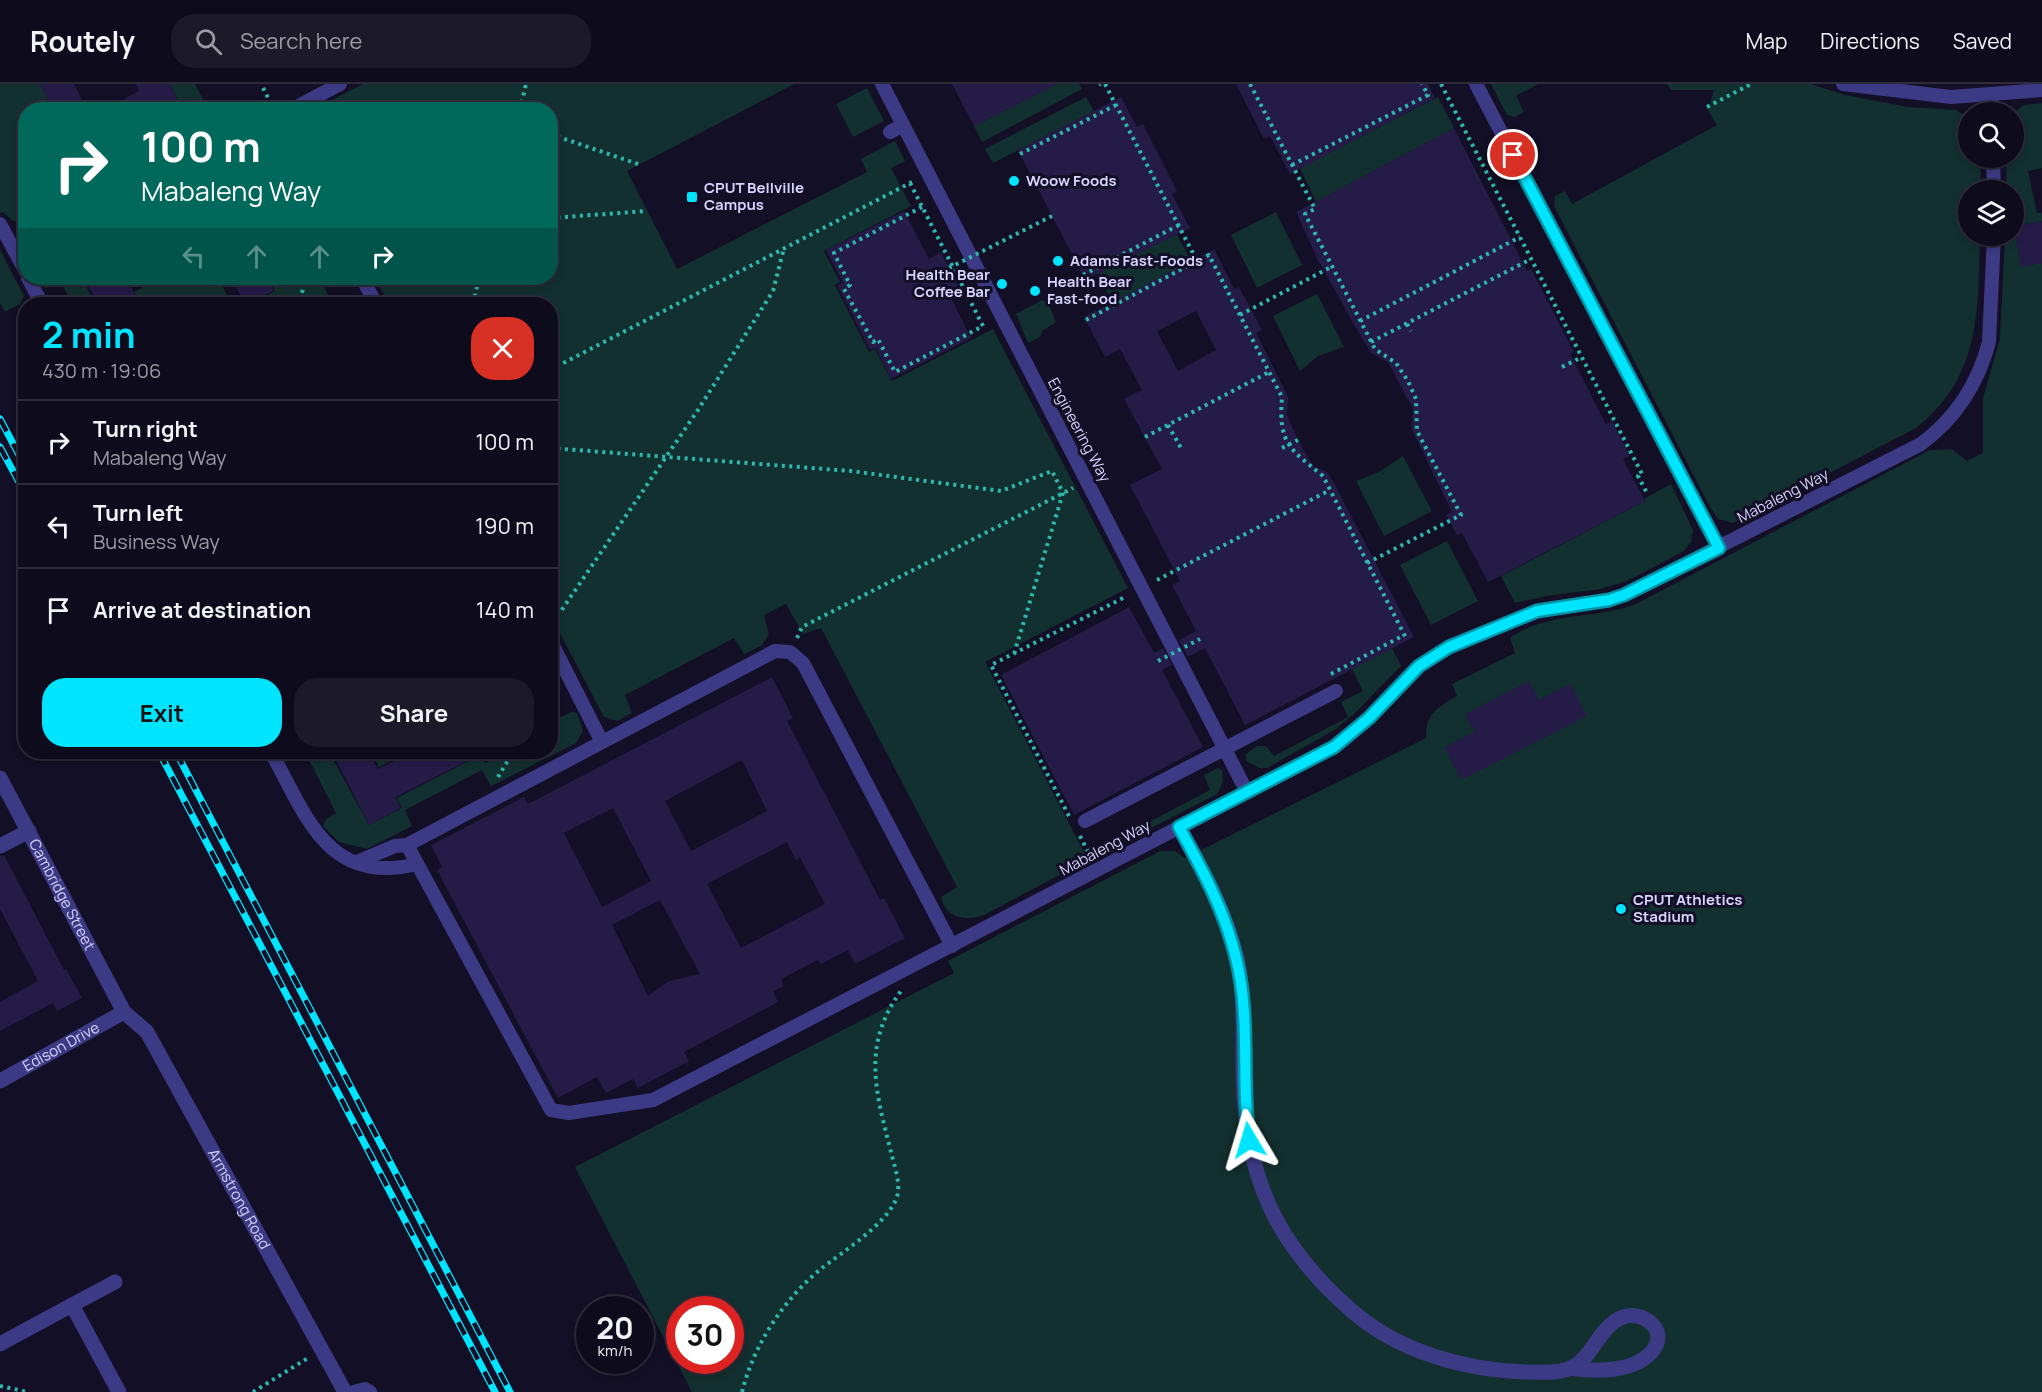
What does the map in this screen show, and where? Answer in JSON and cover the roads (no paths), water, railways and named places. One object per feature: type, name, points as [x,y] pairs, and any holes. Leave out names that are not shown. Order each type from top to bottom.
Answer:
[{"type":"street","name":"Cambridge Street","points":[[0,777],[124,1012]]},
{"type":"street","points":[[1179,827],[1219,906],[1236,958],[1244,1021],[1244,1097],[1253,1163],[1266,1202],[1290,1245],[1329,1291],[1355,1314],[1387,1336],[1430,1356],[1505,1371],[1540,1372],[1570,1368],[1618,1369],[1639,1360],[1654,1348],[1657,1335],[1654,1327],[1650,1320],[1641,1316],[1626,1316],[1614,1321],[1581,1361],[1570,1368]]},
{"type":"street","points":[[0,846],[29,831]]},
{"type":"street","name":"Edison Drive","points":[[0,1081],[124,1012]]},
{"type":"street","name":"Armstrong Road","points":[[124,1012],[147,1032],[345,1392]]},
{"type":"street","points":[[0,1344],[115,1282]]},
{"type":"street","points":[[72,1305],[119,1392]]},
{"type":"lane","points":[[306,102],[340,84]]},
{"type":"lane","name":"Engineering Way","points":[[882,84],[927,174],[987,277],[1056,408],[1087,480],[1227,748],[1247,792]]},
{"type":"lane","points":[[1476,84],[1719,548]]},
{"type":"lane","points":[[1843,84],[1928,95],[1992,96],[2042,90]]},
{"type":"lane","points":[[1992,96],[1992,102]]},
{"type":"lane","points":[[890,132],[903,125]]},
{"type":"lane","points":[[0,224],[18,246]]},
{"type":"lane","name":"Mabaleng Way","points":[[407,845],[551,1110],[559,1112],[653,1100],[1334,747],[1369,718],[1419,666],[1449,647],[1537,611],[1609,600],[1624,595],[1921,444],[1949,419],[1977,378],[1989,342],[1994,246]]},
{"type":"lane","points":[[357,862],[395,846],[407,845],[775,651],[790,652],[803,663],[952,946]]},
{"type":"lane","points":[[558,656],[602,742]]},
{"type":"lane","points":[[1085,821],[1336,691]]},
{"type":"lane","points":[[275,759],[316,833],[333,851],[357,862],[384,868],[399,868],[417,864]]},
{"type":"lane","points":[[354,1392],[365,1389],[370,1392]]},
{"type":"railway","points":[[0,419],[18,453]]},
{"type":"railway","points":[[0,447],[18,480]]},
{"type":"railway","points":[[163,759],[495,1392]]},
{"type":"railway","points":[[180,759],[510,1392]]},
{"type":"place","name":"Woow Foods","points":[[1014,181]]},
{"type":"place","name":"CPUT Bellville Campus","points":[[692,197]]},
{"type":"place","name":"Adams Fast-Foods","points":[[1058,261]]},
{"type":"place","name":"Health Bear Coffee Bar","points":[[1002,284]]},
{"type":"place","name":"Health Bear Fast-food","points":[[1035,291]]},
{"type":"place","name":"CPUT Athletics Stadium","points":[[1621,909]]}]
